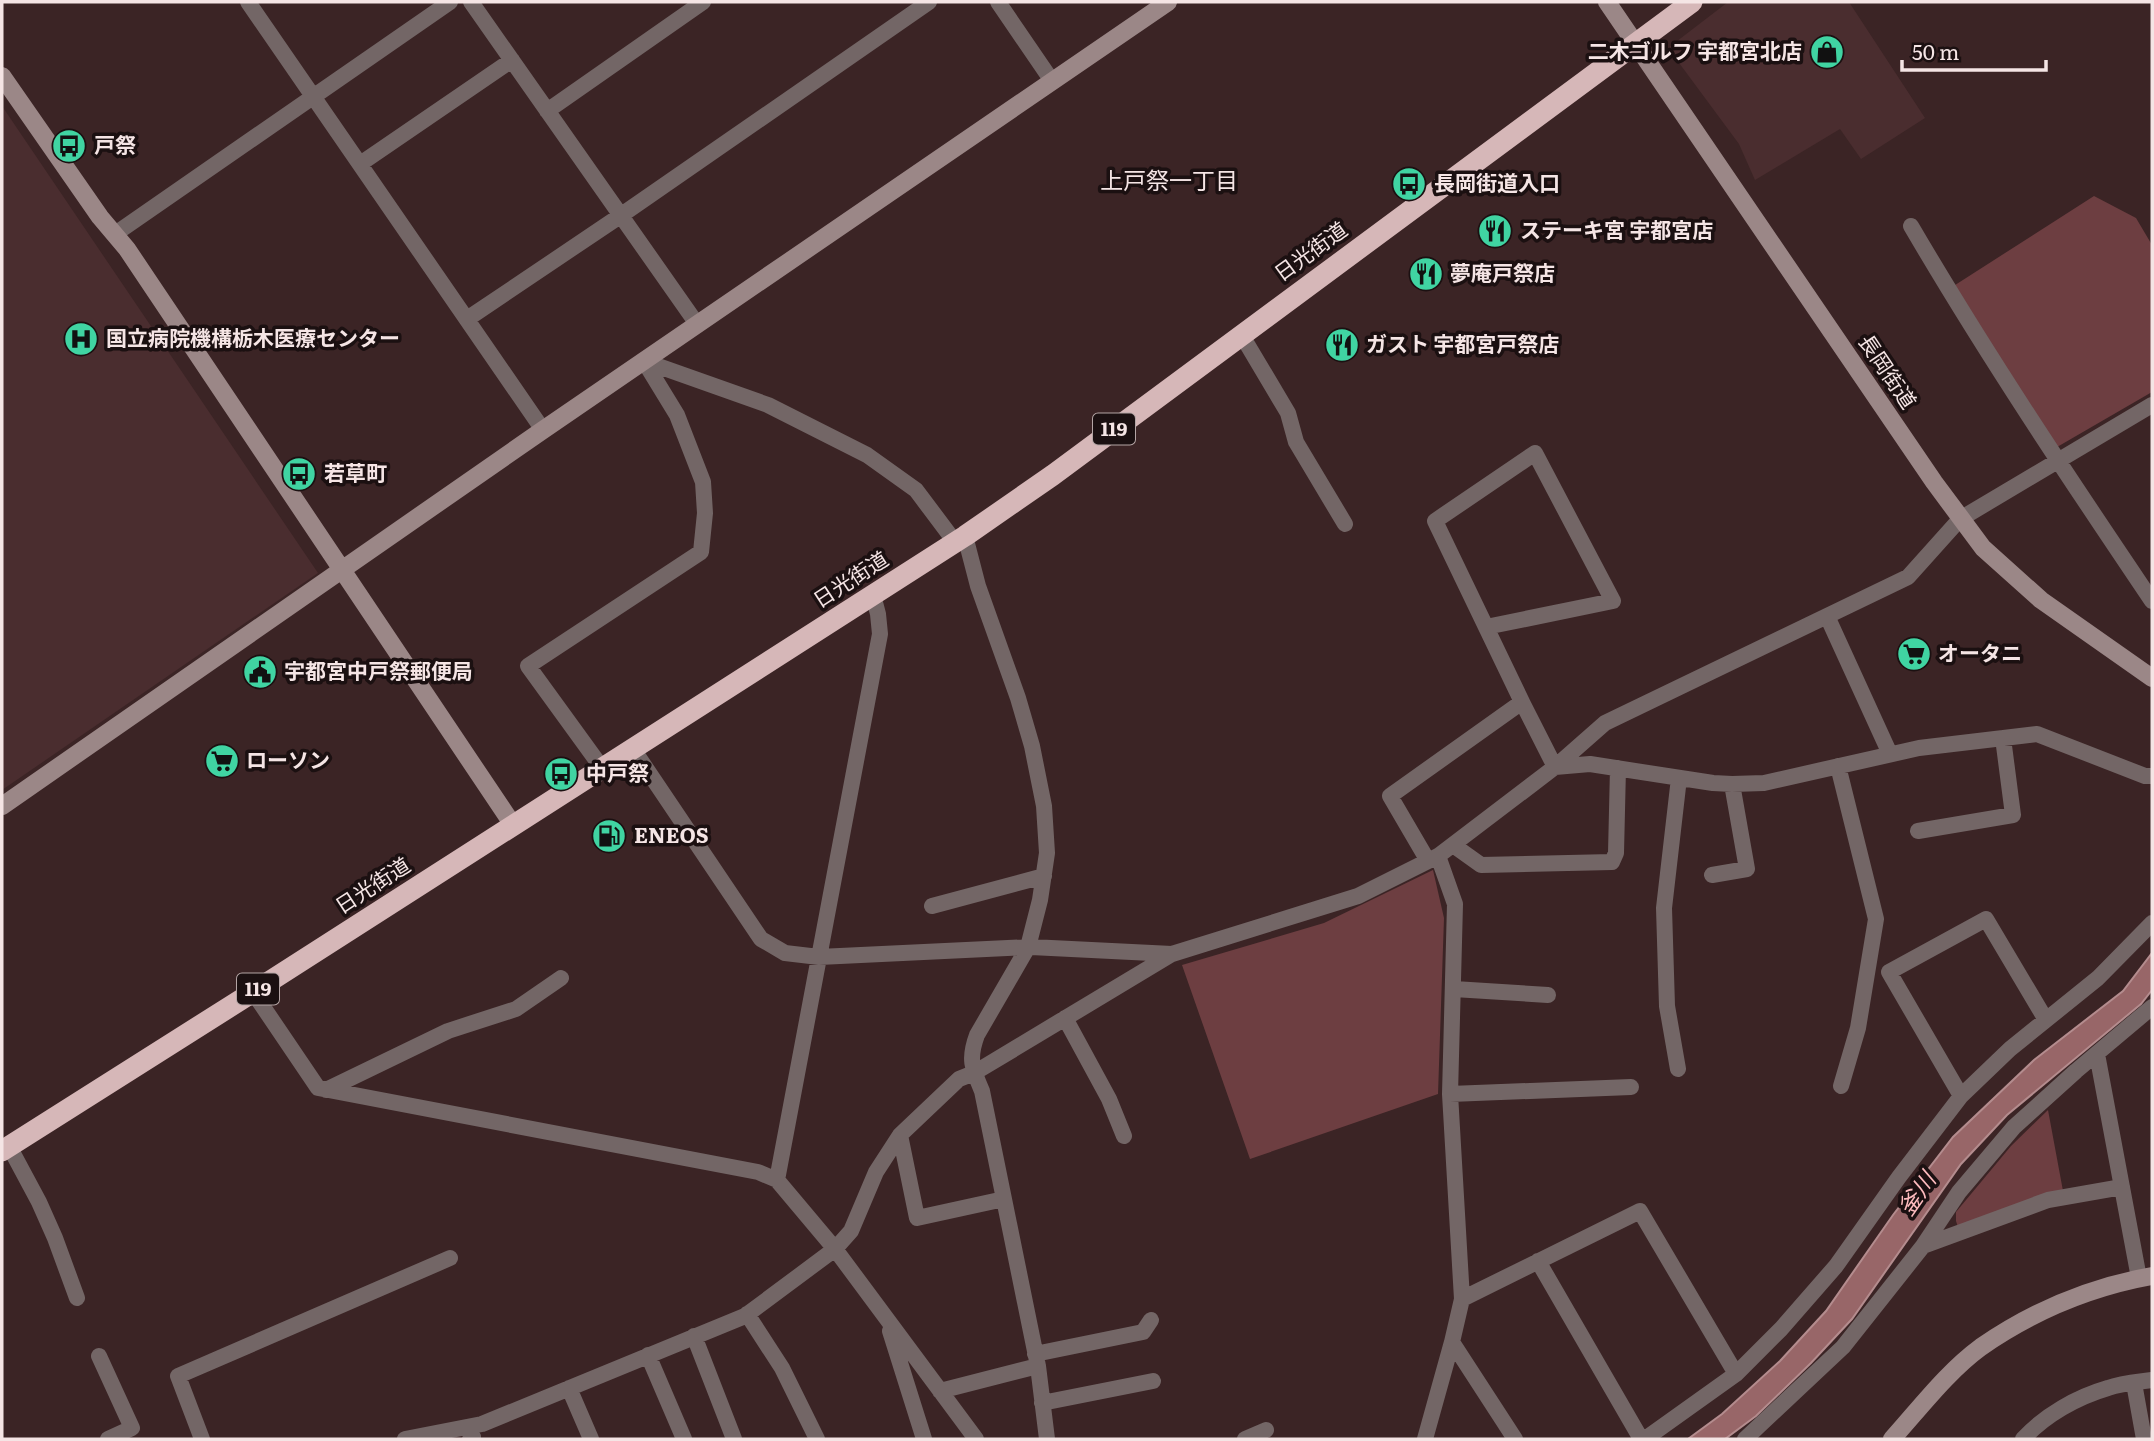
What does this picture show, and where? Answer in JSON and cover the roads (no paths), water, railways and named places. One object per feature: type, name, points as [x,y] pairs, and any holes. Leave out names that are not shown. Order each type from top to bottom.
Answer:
[{"type":"highway","name":"日光街道","points":[[6,1148],[960,539],[1061,469],[1692,2]]},
{"type":"street","points":[[248,2],[543,430]]},
{"type":"street","points":[[115,234],[450,2]]},
{"type":"street","points":[[471,2],[697,324]]},
{"type":"street","points":[[547,111],[703,2]]},
{"type":"street","points":[[467,319],[929,2]]},
{"type":"street","points":[[998,2],[1052,81]]},
{"type":"street","points":[[2,806],[543,430],[1168,2]]},
{"type":"street","name":"長岡街道","points":[[1608,2],[1960,519],[1983,548],[2040,600],[2152,678]]},
{"type":"street","points":[[360,164],[512,60]]},
{"type":"street","points":[[2,76],[100,217],[127,248],[513,825]]},
{"type":"street","points":[[1911,226],[2058,461],[2152,601]]},
{"type":"street","points":[[1241,334],[1288,413],[1296,442],[1345,524]]},
{"type":"street","points":[[644,361],[768,405],[867,456],[916,490],[960,539],[978,586],[1018,698],[1035,757],[1044,806],[1047,853],[1040,900],[1028,947],[977,1035],[971,1050],[971,1061],[982,1091],[1037,1360],[1047,1439]]},
{"type":"street","points":[[602,768],[528,666],[701,552],[705,513],[703,482],[677,415],[644,361]]},
{"type":"street","points":[[405,1439],[471,1435],[482,1424],[747,1314],[835,1249],[851,1231],[876,1172],[900,1135],[959,1079],[974,1073],[1172,954],[1357,896],[1433,859],[1555,767],[1605,723],[1909,577],[1960,519],[2152,405]]},
{"type":"street","points":[[1486,627],[1613,601],[1535,453],[1435,521],[1522,702],[1555,767]]},
{"type":"street","points":[[777,1180],[880,634],[873,595]]},
{"type":"street","points":[[1827,616],[1890,754]]},
{"type":"street","points":[[1425,1439],[1462,1299],[1450,1094],[1455,904],[1433,859],[1390,796],[1522,702]]},
{"type":"street","points":[[1555,767],[1590,764],[1732,784],[1764,783],[1919,748],[2037,734],[2145,776],[2152,776]]},
{"type":"street","points":[[1918,831],[2014,815],[2003,738]]},
{"type":"street","points":[[633,749],[761,939],[785,953],[818,957],[1028,947],[1172,954]]},
{"type":"street","points":[[1838,766],[1876,919],[1858,1028],[1842,1086]]},
{"type":"street","points":[[1453,845],[1481,865],[1612,862],[1616,853],[1618,768]]},
{"type":"street","points":[[1678,1069],[1667,1006],[1664,908],[1679,778]]},
{"type":"street","points":[[1712,875],[1747,869],[1732,784]]},
{"type":"street","points":[[932,906],[1044,876]]},
{"type":"street","points":[[1961,1096],[1888,972],[1986,919],[2046,1020]]},
{"type":"street","points":[[1538,1261],[1643,1439],[1736,1374],[1781,1329],[1836,1266],[1961,1096],[2010,1049],[2098,978],[2152,923]]},
{"type":"street","points":[[326,1090],[448,1031],[516,1009],[561,978]]},
{"type":"street","points":[[1454,989],[1548,995]]},
{"type":"street","points":[[253,992],[318,1088],[758,1172],[777,1180],[835,1249],[976,1439]]},
{"type":"street","points":[[1745,1439],[1843,1347],[1923,1246],[1959,1192],[2014,1127],[2152,1007]]},
{"type":"street","points":[[1065,1018],[1109,1099],[1124,1136]]},
{"type":"street","points":[[1892,1439],[1952,1373],[1980,1348],[2027,1319],[2065,1300],[2115,1283],[2146,1277],[2122,1187],[2097,1054]]},
{"type":"street","points":[[1450,1094],[1631,1087]]},
{"type":"street","points":[[900,1135],[917,1218],[1004,1199]]},
{"type":"street","points":[[6,1148],[50,1226],[77,1298]]},
{"type":"street","points":[[1923,1246],[2048,1200],[2122,1187]]},
{"type":"street","points":[[1462,1299],[1640,1211],[1736,1374]]},
{"type":"street","points":[[202,1439],[178,1376],[450,1258]]},
{"type":"street","points":[[747,1314],[782,1368],[817,1439]]},
{"type":"street","points":[[886,1319],[924,1439]]},
{"type":"street","points":[[940,1391],[1037,1360],[1143,1332],[1151,1320]]},
{"type":"street","points":[[694,1336],[734,1439]]},
{"type":"street","points":[[1452,1342],[1515,1439]]},
{"type":"street","points":[[648,1355],[684,1439]]},
{"type":"street","points":[[99,1356],[132,1428],[108,1439]]},
{"type":"street","points":[[2023,1439],[2061,1408],[2109,1388],[2152,1380]]},
{"type":"street","points":[[1042,1403],[1153,1381]]},
{"type":"street","points":[[2134,1383],[2144,1439]]},
{"type":"street","points":[[569,1388],[591,1439]]},
{"type":"street","points":[[1245,1439],[1266,1430]]},
{"type":"water","name":"釜川","points":[[2152,953],[2152,990],[2141,1004],[2007,1115],[1961,1164],[1852,1319],[1811,1363],[1756,1416],[1725,1439],[1688,1439],[1722,1414],[1780,1361],[1826,1311],[1893,1215],[1953,1137],[2034,1060],[2123,991]]},
{"type":"place","name":"二木ゴルフ 宇都宮北店","points":[[1827,52]]},
{"type":"place","name":"戸祭","points":[[69,146]]},
{"type":"place","name":"長岡街道入口","points":[[1409,184]]},
{"type":"place","name":"ステーキ宮 宇都宮店","points":[[1495,231]]},
{"type":"place","name":"夢庵戸祭店","points":[[1426,274]]},
{"type":"place","name":"国立病院機構栃木医療センター","points":[[81,339]]},
{"type":"place","name":"ガスト 宇都宮戸祭店","points":[[1342,345]]},
{"type":"place","name":"若草町","points":[[299,474]]},
{"type":"place","name":"オータニ","points":[[1914,654]]},
{"type":"place","name":"宇都宮中戸祭郵便局","points":[[260,672]]},
{"type":"place","name":"ローソン","points":[[222,761]]},
{"type":"place","name":"中戸祭","points":[[561,774]]},
{"type":"place","name":"ENEOS","points":[[609,836]]},
{"type":"district","name":"上戸祭一丁目","points":[[1169,181]]}]
